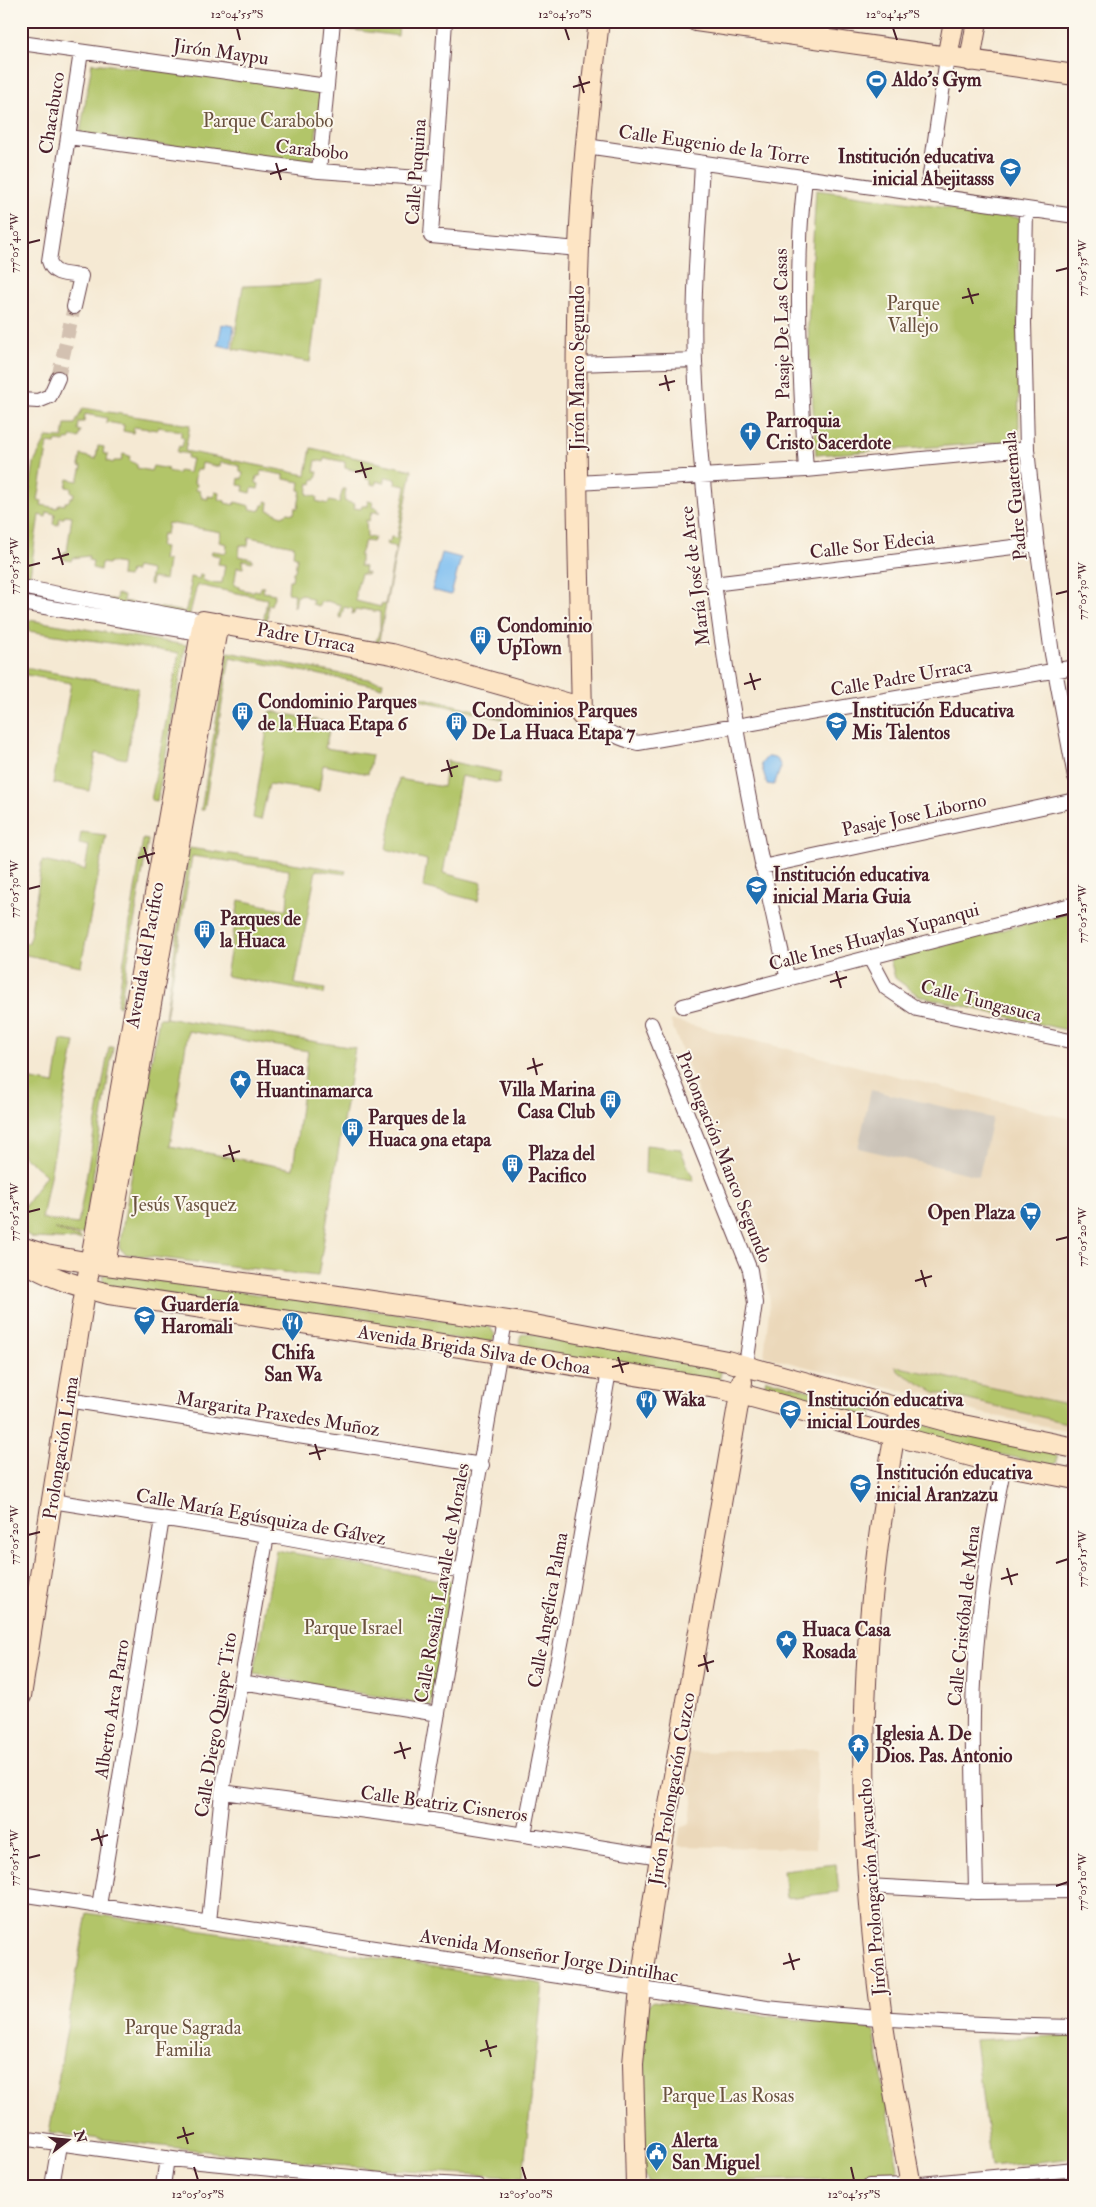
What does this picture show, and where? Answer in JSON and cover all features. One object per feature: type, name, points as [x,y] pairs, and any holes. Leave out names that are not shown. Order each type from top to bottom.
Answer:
[{"type":"street","points":[[319,171],[333,21]]},
{"type":"street","name":"Calle Puquina","points":[[445,21],[431,236],[579,249]]},
{"type":"street","name":"Jirón Manco Segundo","points":[[582,716],[577,483],[579,249],[586,146],[599,21]]},
{"type":"street","points":[[696,21],[823,30],[947,58],[1075,75]]},
{"type":"street","points":[[927,195],[954,21]]},
{"type":"street","points":[[970,61],[977,21]]},
{"type":"street","name":"Jirón Maypu","points":[[21,43],[327,86]]},
{"type":"street","name":"Chacabuco","points":[[74,307],[81,276],[56,272],[51,268],[49,261],[81,52]]},
{"type":"street","name":"Carabobo","points":[[68,138],[319,171],[434,179]]},
{"type":"street","name":"Calle Eugenio de la Torre","points":[[586,146],[1075,216]]},
{"type":"street","name":"María José de Arce","points":[[702,163],[697,258],[695,360],[713,584],[734,726],[762,868],[788,980]]},
{"type":"street","name":"Pasaje De Las Casas","points":[[805,178],[800,242],[799,326],[806,470]]},
{"type":"street","name":"Padre Guatemala","points":[[1026,209],[1024,323],[1027,449],[1037,544],[1055,671],[1075,777]]},
{"type":"street","points":[[577,364],[695,360]]},
{"type":"street","points":[[21,400],[38,401],[50,396],[58,378]]},
{"type":"street","points":[[577,483],[806,470],[1027,449]]},
{"type":"street","name":"Calle Sor Edecia","points":[[713,584],[1037,544]]},
{"type":"street","name":"Padre Urraca","points":[[21,587],[376,663],[572,718],[582,716],[626,740],[638,743],[734,726]]},
{"type":"street","name":"Padre Urraca","points":[[21,603],[209,628]]},
{"type":"street","name":"Avenida del Pacifico","points":[[86,1288],[98,1264],[209,628]]},
{"type":"street","name":"Calle Padre Urraca","points":[[734,726],[1075,667]]},
{"type":"street","name":"Pasaje Jose Liborno","points":[[762,868],[1075,800]]},
{"type":"street","name":"Calle Ines Huaylas Yupanqui","points":[[683,1006],[1075,904]]},
{"type":"street","name":"Calle Tungasuca","points":[[870,958],[886,988],[917,1009],[1075,1042]]},
{"type":"street","name":"Prolongación Manco Segundo","points":[[651,1024],[750,1270],[755,1304],[746,1365]]},
{"type":"street","name":"Avenida Brigida Silva de Ochoa","points":[[21,1247],[98,1264],[297,1290],[505,1321],[746,1365],[953,1423],[1070,1447]]},
{"type":"street","name":"Avenida Brigida Silva de Ochoa","points":[[21,1259],[43,1272],[86,1288],[109,1294],[740,1393],[1004,1466],[1068,1478]]},
{"type":"street","name":"Prolongación Lima","points":[[21,1696],[25,1644],[52,1501],[86,1288]]},
{"type":"street","name":"Calle Rosalia Lavalle de Morales","points":[[420,1818],[501,1354],[505,1321]]},
{"type":"street","name":"Jirón Prolongación Cuzco","points":[[636,2186],[633,2064],[640,1988],[660,1857],[746,1365]]},
{"type":"street","name":"Calle Angélica Palma","points":[[524,1834],[571,1592],[609,1371]]},
{"type":"street","name":"Margarita Praxedes Muñoz","points":[[68,1400],[482,1465]]},
{"type":"street","name":"Jirón Prolongación Ayacucho","points":[[900,1408],[880,1531],[868,1627],[864,1746],[868,1886],[882,2020],[911,2185]]},
{"type":"street","points":[[1068,1478],[1070,1447]]},
{"type":"street","name":"Calle Cristóbal de Mena","points":[[976,1892],[973,1712],[977,1648],[983,1580],[1004,1466]]},
{"type":"street","name":"Calle María Egúsquiza de Gálvez","points":[[52,1501],[267,1535],[463,1571]]},
{"type":"street","name":"Alberto Arca Parro","points":[[99,1906],[162,1519]]},
{"type":"street","name":"Calle Diego Quispe Tito","points":[[209,1922],[222,1792],[267,1535]]},
{"type":"street","points":[[241,1682],[438,1714]]},
{"type":"street","name":"Calle Beatriz Cisneros","points":[[222,1792],[420,1818],[660,1857]]},
{"type":"street","points":[[868,1886],[976,1892],[1075,1890]]},
{"type":"street","name":"Avenida Monseñor Jorge Dintilhac","points":[[21,1894],[767,2008],[882,2020],[975,2025],[1075,2027]]},
{"type":"street","points":[[21,2138],[59,2145],[167,2158],[392,2182],[478,2186]]},
{"type":"street","points":[[52,2186],[59,2145]]},
{"type":"street","points":[[163,2186],[167,2158]]},
{"type":"street","points":[[869,2186],[911,2185],[1075,2169]]},
{"type":"shaded area","points":[[670,1020],[1075,1120],[1075,1432],[981,1413],[940,1402],[928,1393],[913,1394],[764,1356],[770,1302],[765,1263]]},
{"type":"shaded area","points":[[871,1090],[992,1118],[979,1176],[858,1148]]},
{"type":"shaded area","points":[[818,1750],[815,1849],[678,1846],[680,1828],[690,1823],[693,1794],[681,1793],[689,1752]]},
{"type":"green space","points":[[346,21],[399,21],[398,36],[345,29]]},
{"type":"green space","name":"Parque Carabobo","points":[[92,63],[321,88],[313,165],[80,134]]},
{"type":"green space","name":"Parque Vallejo","points":[[816,190],[1021,218],[1018,328],[1019,441],[816,455],[808,325]]},
{"type":"green space","points":[[321,281],[310,362],[233,349],[243,286],[305,284]]},
{"type":"green space","points":[[83,408],[190,425],[185,451],[306,475],[311,448],[412,470],[377,651],[262,631],[267,599],[197,585],[188,621],[27,587],[21,591],[27,506],[34,463],[47,437],[63,438],[65,424],[75,424]],"holes":[[[85,414],[107,418],[106,422],[124,425],[123,431],[133,433],[134,427],[157,430],[158,427],[181,431],[181,437],[184,438],[182,447],[179,446],[177,452],[188,454],[187,458],[192,459],[189,473],[179,471],[178,474],[168,471],[168,469],[153,466],[151,471],[137,468],[137,465],[129,460],[130,456],[123,454],[121,461],[114,461],[113,463],[107,461],[108,455],[103,453],[104,447],[98,446],[96,459],[81,455],[79,466],[82,467],[78,481],[68,479],[66,487],[71,488],[71,492],[74,493],[73,497],[68,502],[65,502],[65,505],[59,504],[57,508],[41,505],[42,501],[38,500],[48,443],[55,444],[56,441],[65,442],[66,439],[70,440],[71,436],[79,438],[81,431],[78,430],[79,422],[84,422]],[[325,458],[345,462],[345,468],[367,473],[366,479],[371,480],[371,484],[376,485],[376,481],[384,483],[386,477],[396,479],[395,484],[406,486],[397,538],[391,537],[390,542],[386,544],[396,547],[385,605],[381,604],[381,607],[356,601],[356,590],[361,574],[368,574],[364,572],[365,567],[360,566],[360,554],[365,541],[372,542],[375,538],[367,537],[366,520],[369,521],[372,512],[380,512],[377,511],[377,508],[372,507],[373,502],[368,501],[368,506],[362,506],[361,509],[354,508],[355,504],[344,501],[346,489],[343,489],[339,503],[329,501],[328,504],[316,501],[317,497],[307,494],[309,483],[312,484],[318,472],[314,472],[316,460],[324,462]],[[221,462],[240,466],[240,472],[243,473],[242,479],[239,478],[238,485],[244,486],[243,491],[251,493],[252,488],[258,489],[259,484],[256,483],[257,476],[260,476],[262,471],[284,475],[284,479],[300,482],[299,490],[301,490],[298,508],[295,508],[294,514],[288,513],[282,516],[268,510],[269,502],[266,501],[260,511],[250,509],[250,506],[235,502],[234,505],[225,503],[225,501],[218,499],[219,493],[215,492],[214,497],[202,498],[200,491],[196,490],[197,484],[194,483],[196,470],[201,470],[202,463],[220,467]],[[47,512],[55,514],[53,524],[58,525],[60,518],[64,518],[65,515],[72,516],[67,552],[64,552],[62,559],[71,561],[72,558],[89,556],[88,560],[93,561],[92,568],[100,570],[101,563],[122,564],[121,576],[128,577],[130,571],[134,572],[136,567],[151,570],[149,584],[151,585],[152,578],[165,580],[168,561],[163,560],[165,547],[160,546],[162,534],[166,534],[168,523],[221,532],[219,542],[227,544],[226,553],[212,551],[211,554],[220,556],[218,564],[225,565],[222,583],[207,582],[202,579],[203,575],[200,575],[199,579],[190,577],[189,584],[191,585],[189,591],[191,592],[185,612],[123,601],[124,596],[117,594],[116,600],[65,591],[62,584],[57,583],[56,586],[34,585],[34,582],[29,581],[39,515],[46,517]],[[249,537],[294,546],[293,556],[297,557],[292,580],[289,580],[288,593],[295,594],[293,607],[295,607],[297,596],[301,594],[313,600],[312,604],[319,606],[320,602],[327,601],[341,605],[339,617],[341,618],[344,607],[353,609],[352,614],[354,614],[355,610],[361,611],[362,609],[380,612],[380,630],[375,644],[314,633],[314,627],[308,626],[306,631],[267,625],[268,605],[271,605],[275,594],[263,592],[264,587],[261,587],[260,591],[254,590],[253,592],[239,589],[239,587],[234,585],[237,567],[243,568],[243,560],[252,562],[252,559],[239,556],[240,545],[248,546]]]},
{"type":"green space","points":[[29,620],[186,645],[157,801],[151,800],[179,653],[28,631]]},
{"type":"green space","points":[[228,652],[383,682],[382,687],[230,657],[204,810],[201,810]]},
{"type":"green space","points":[[22,667],[138,688],[126,759],[96,753],[89,791],[53,783],[71,683],[21,674]]},
{"type":"green space","points":[[416,696],[504,717],[503,719],[415,699]]},
{"type":"green space","points":[[270,711],[331,723],[325,748],[372,755],[368,774],[323,765],[319,791],[269,784],[261,820],[253,818]]},
{"type":"green space","points":[[447,761],[501,772],[499,783],[461,776],[443,873],[482,883],[478,901],[423,887],[427,860],[386,849],[399,779],[443,787]]},
{"type":"green space","points":[[81,832],[106,835],[81,966],[21,954],[21,942],[29,943],[42,861],[85,870],[89,846],[79,844]]},
{"type":"green space","points":[[143,839],[148,840],[120,1006],[117,1005]]},
{"type":"green space","name":"Jesús Vasquez","points":[[189,848],[346,871],[345,874],[316,870],[295,984],[325,989],[324,994],[226,976],[239,900],[287,910],[289,870],[192,856],[166,1018],[355,1048],[318,1276],[126,1254],[119,1248],[159,1018],[165,1018]],"holes":[[[188,1031],[308,1051],[293,1169],[170,1146]]]},
{"type":"green space","points":[[1075,911],[1075,1032],[919,996],[895,978],[890,959]]},
{"type":"green space","points":[[61,1040],[75,1042],[42,1219],[78,1224],[109,1047],[113,1047],[84,1234],[78,1235],[55,1229],[81,1238],[81,1240],[33,1238],[21,1231],[21,1203],[25,1206],[46,1175],[21,1154],[21,1078],[54,1084]]},
{"type":"green space","points":[[646,1145],[680,1149],[694,1180],[645,1173]]},
{"type":"green space","points":[[106,1273],[490,1327],[495,1335],[492,1341],[486,1343],[106,1288],[103,1276]]},
{"type":"green space","points":[[527,1333],[722,1368],[719,1382],[525,1350],[520,1345],[520,1340],[521,1335]]},
{"type":"green space","points":[[895,1366],[1075,1406],[1075,1425],[935,1392],[899,1372]]},
{"type":"green space","points":[[766,1379],[874,1408],[870,1423],[762,1394]]},
{"type":"green space","points":[[919,1424],[1052,1451],[1057,1456],[1057,1462],[1053,1466],[918,1436]]},
{"type":"green space","name":"Parque Israel","points":[[276,1550],[452,1582],[431,1706],[254,1674]]},
{"type":"green space","points":[[836,1864],[839,1892],[786,1898],[783,1870]]},
{"type":"green space","name":"Parque Sagrada Familia","points":[[87,1913],[543,1984],[523,2178],[318,2164],[49,2133]]},
{"type":"green space","name":"Parque Las Rosas","points":[[653,2001],[869,2029],[874,2032],[898,2168],[896,2173],[887,2178],[649,2183],[644,2174],[643,2080],[646,2008]]},
{"type":"green space","points":[[1075,2035],[1075,2158],[991,2167],[975,2040]]},
{"type":"water","points":[[222,324],[234,326],[231,348],[218,345]]},
{"type":"water","points":[[442,553],[461,558],[451,595],[432,590]]},
{"type":"water","points":[[767,757],[776,759],[781,767],[774,785],[767,784],[761,764]]},
{"type":"tunnel","points":[[58,378],[74,307]]},
{"type":"place","name":"Aldo's Gym","points":[[876,99]]},
{"type":"place","name":"Institución educativa inicial Abejitasss","points":[[1010,187]]},
{"type":"place","name":"Parroquia Cristo Sacerdote","points":[[750,451]]},
{"type":"place","name":"Condominio UpTown","points":[[481,656]]},
{"type":"place","name":"Condominio Parques de la Huaca Etapa 6","points":[[242,732]]},
{"type":"place","name":"Condominios Parques De La Huaca Etapa 7","points":[[456,741]]},
{"type":"place","name":"Institución Educativa Mis Talentos","points":[[836,741]]},
{"type":"place","name":"Institución educativa inicial Maria Guia","points":[[757,905]]},
{"type":"place","name":"Parques de la Huaca","points":[[204,949]]},
{"type":"place","name":"Huaca Huantinamarca","points":[[240,1099]]},
{"type":"place","name":"Villa Marina Casa Club","points":[[611,1120]]},
{"type":"place","name":"Parques de la Huaca 9na etapa","points":[[352,1148]]},
{"type":"place","name":"Plaza del Pacifico","points":[[512,1184]]},
{"type":"place","name":"Open Plaza","points":[[1031,1232]]},
{"type":"place","name":"Guardería Haromali","points":[[145,1335]]},
{"type":"place","name":"Chifa San Wa","points":[[293,1341]]},
{"type":"place","name":"Waka","points":[[647,1419]]},
{"type":"place","name":"Institución educativa inicial Lourdes","points":[[791,1430]]},
{"type":"place","name":"Institución educativa inicial Aranzazu","points":[[860,1503]]},
{"type":"place","name":"Huaca Casa Rosada","points":[[786,1660]]},
{"type":"place","name":"Iglesia A. De Dios. Pas. Antonio","points":[[859,1764]]},
{"type":"place","name":"Alerta San Miguel","points":[[656,2171]]}]
